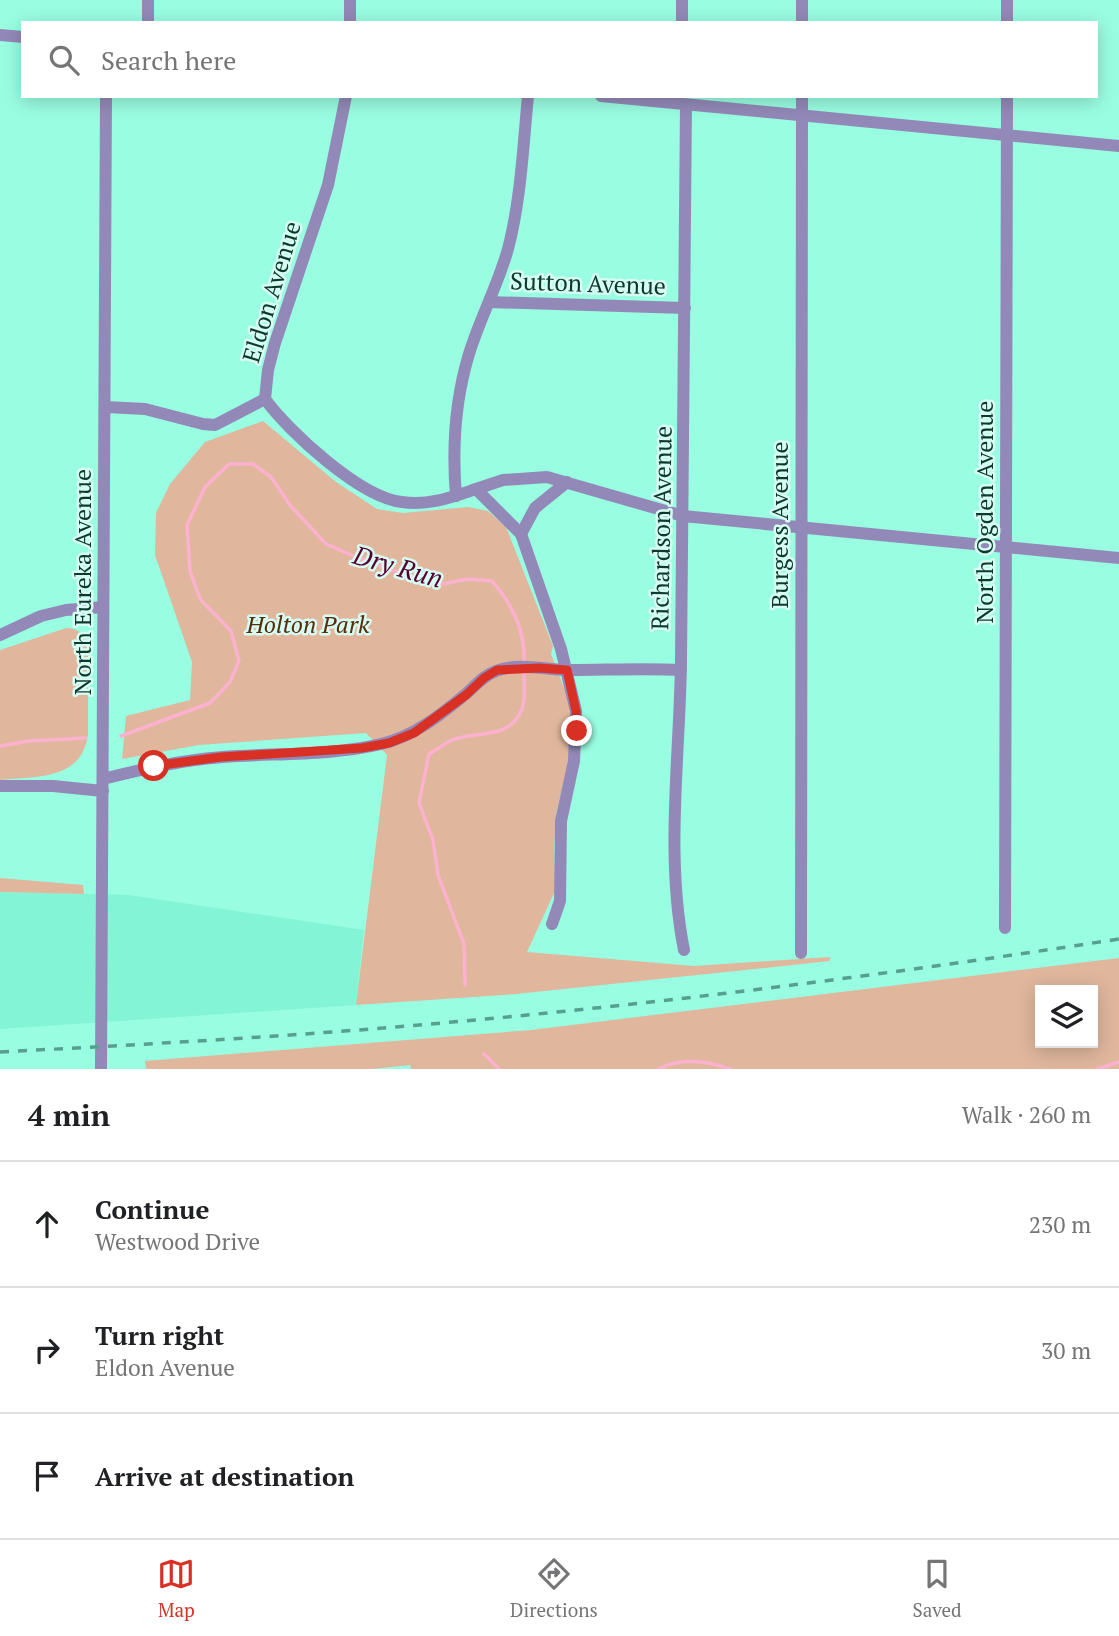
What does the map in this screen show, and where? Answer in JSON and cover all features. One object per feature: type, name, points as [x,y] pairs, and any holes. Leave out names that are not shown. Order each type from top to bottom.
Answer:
[{"type":"street","points":[[148,0],[148,21]]},
{"type":"street","points":[[350,0],[350,21]]},
{"type":"street","points":[[682,0],[682,21]]},
{"type":"street","points":[[802,0],[802,21]]},
{"type":"street","points":[[1007,0],[1007,21]]},
{"type":"street","points":[[0,35],[21,37]]},
{"type":"street","name":"North Eureka Avenue","points":[[101,1069],[106,98]]},
{"type":"street","name":"Eldon Avenue","points":[[346,98],[328,186],[275,343],[268,370],[265,399],[280,420],[301,439],[368,490],[403,503],[440,502],[503,480],[547,477],[683,516],[1119,558]]},
{"type":"street","points":[[456,496],[454,442],[462,380],[469,353],[502,268],[516,211],[528,98]]},
{"type":"street","points":[[628,98],[1119,146]]},
{"type":"street","name":"Burgess Avenue","points":[[801,953],[802,98]]},
{"type":"street","name":"North Ogden Avenue","points":[[1005,928],[1007,98]]},
{"type":"street","name":"Richardson Avenue","points":[[683,102],[685,308],[676,890],[684,950]]},
{"type":"street","name":"Sutton Avenue","points":[[489,302],[685,308]]},
{"type":"street","points":[[106,407],[145,409],[215,425],[265,399]]},
{"type":"street","points":[[521,534],[535,508],[567,482]]},
{"type":"street","points":[[476,489],[521,534],[567,670],[576,711],[574,761],[561,821],[560,901],[552,924]]},
{"type":"street","points":[[0,635],[41,616],[66,610],[103,607]]},
{"type":"street","points":[[0,786],[103,785],[154,766],[221,757],[362,748],[389,743],[414,733],[497,670],[681,670]]},
{"type":"shaded area","points":[[0,892],[129,895],[364,930],[356,1005],[0,1029]]},
{"type":"green space","name":"Holton Park","points":[[263,421],[336,482],[377,509],[403,513],[468,507],[488,511],[506,527],[553,646],[551,654],[569,701],[572,746],[556,814],[555,891],[527,952],[694,966],[830,957],[830,961],[516,994],[356,1005],[387,755],[366,733],[199,745],[122,759],[126,716],[190,700],[192,662],[155,555],[156,513],[170,484],[205,442]]},
{"type":"green space","points":[[66,628],[81,633],[88,647],[88,734],[84,749],[77,760],[55,773],[0,780],[0,650]]},
{"type":"green space","points":[[0,878],[83,885],[84,894],[0,892]]},
{"type":"green space","points":[[1119,958],[1119,1069],[411,1069],[410,1065],[373,1069],[146,1069],[145,1061],[531,1030]]},
{"type":"waterway","name":"Dry Run","points":[[121,736],[210,703],[230,682],[239,661],[231,631],[200,599],[190,571],[187,525],[205,487],[229,464],[253,464],[271,477],[290,505],[326,544],[413,578],[443,584],[468,579],[492,581],[517,620],[523,641],[524,664]]},
{"type":"waterway","name":"Dry Run","points":[[465,985],[464,944],[438,875],[433,840],[419,803],[429,754],[452,740],[501,730],[516,719],[524,701],[524,671]]},
{"type":"waterway","name":"Dry Run","points":[[0,746],[29,741],[85,738]]},
{"type":"waterway","name":"Dry Run","points":[[484,1054],[499,1069]]},
{"type":"waterway","points":[[659,1069],[685,1062],[713,1064],[730,1069]]},
{"type":"waterway","points":[[1098,1069],[1119,1062]]},
{"type":"railway","points":[[0,1052],[296,1035],[576,1010],[848,978],[1119,939]]},
{"type":"route","points":[[154,766],[221,757],[362,748],[389,743],[414,733],[497,670],[513,668],[567,670],[576,711],[577,731]]}]
